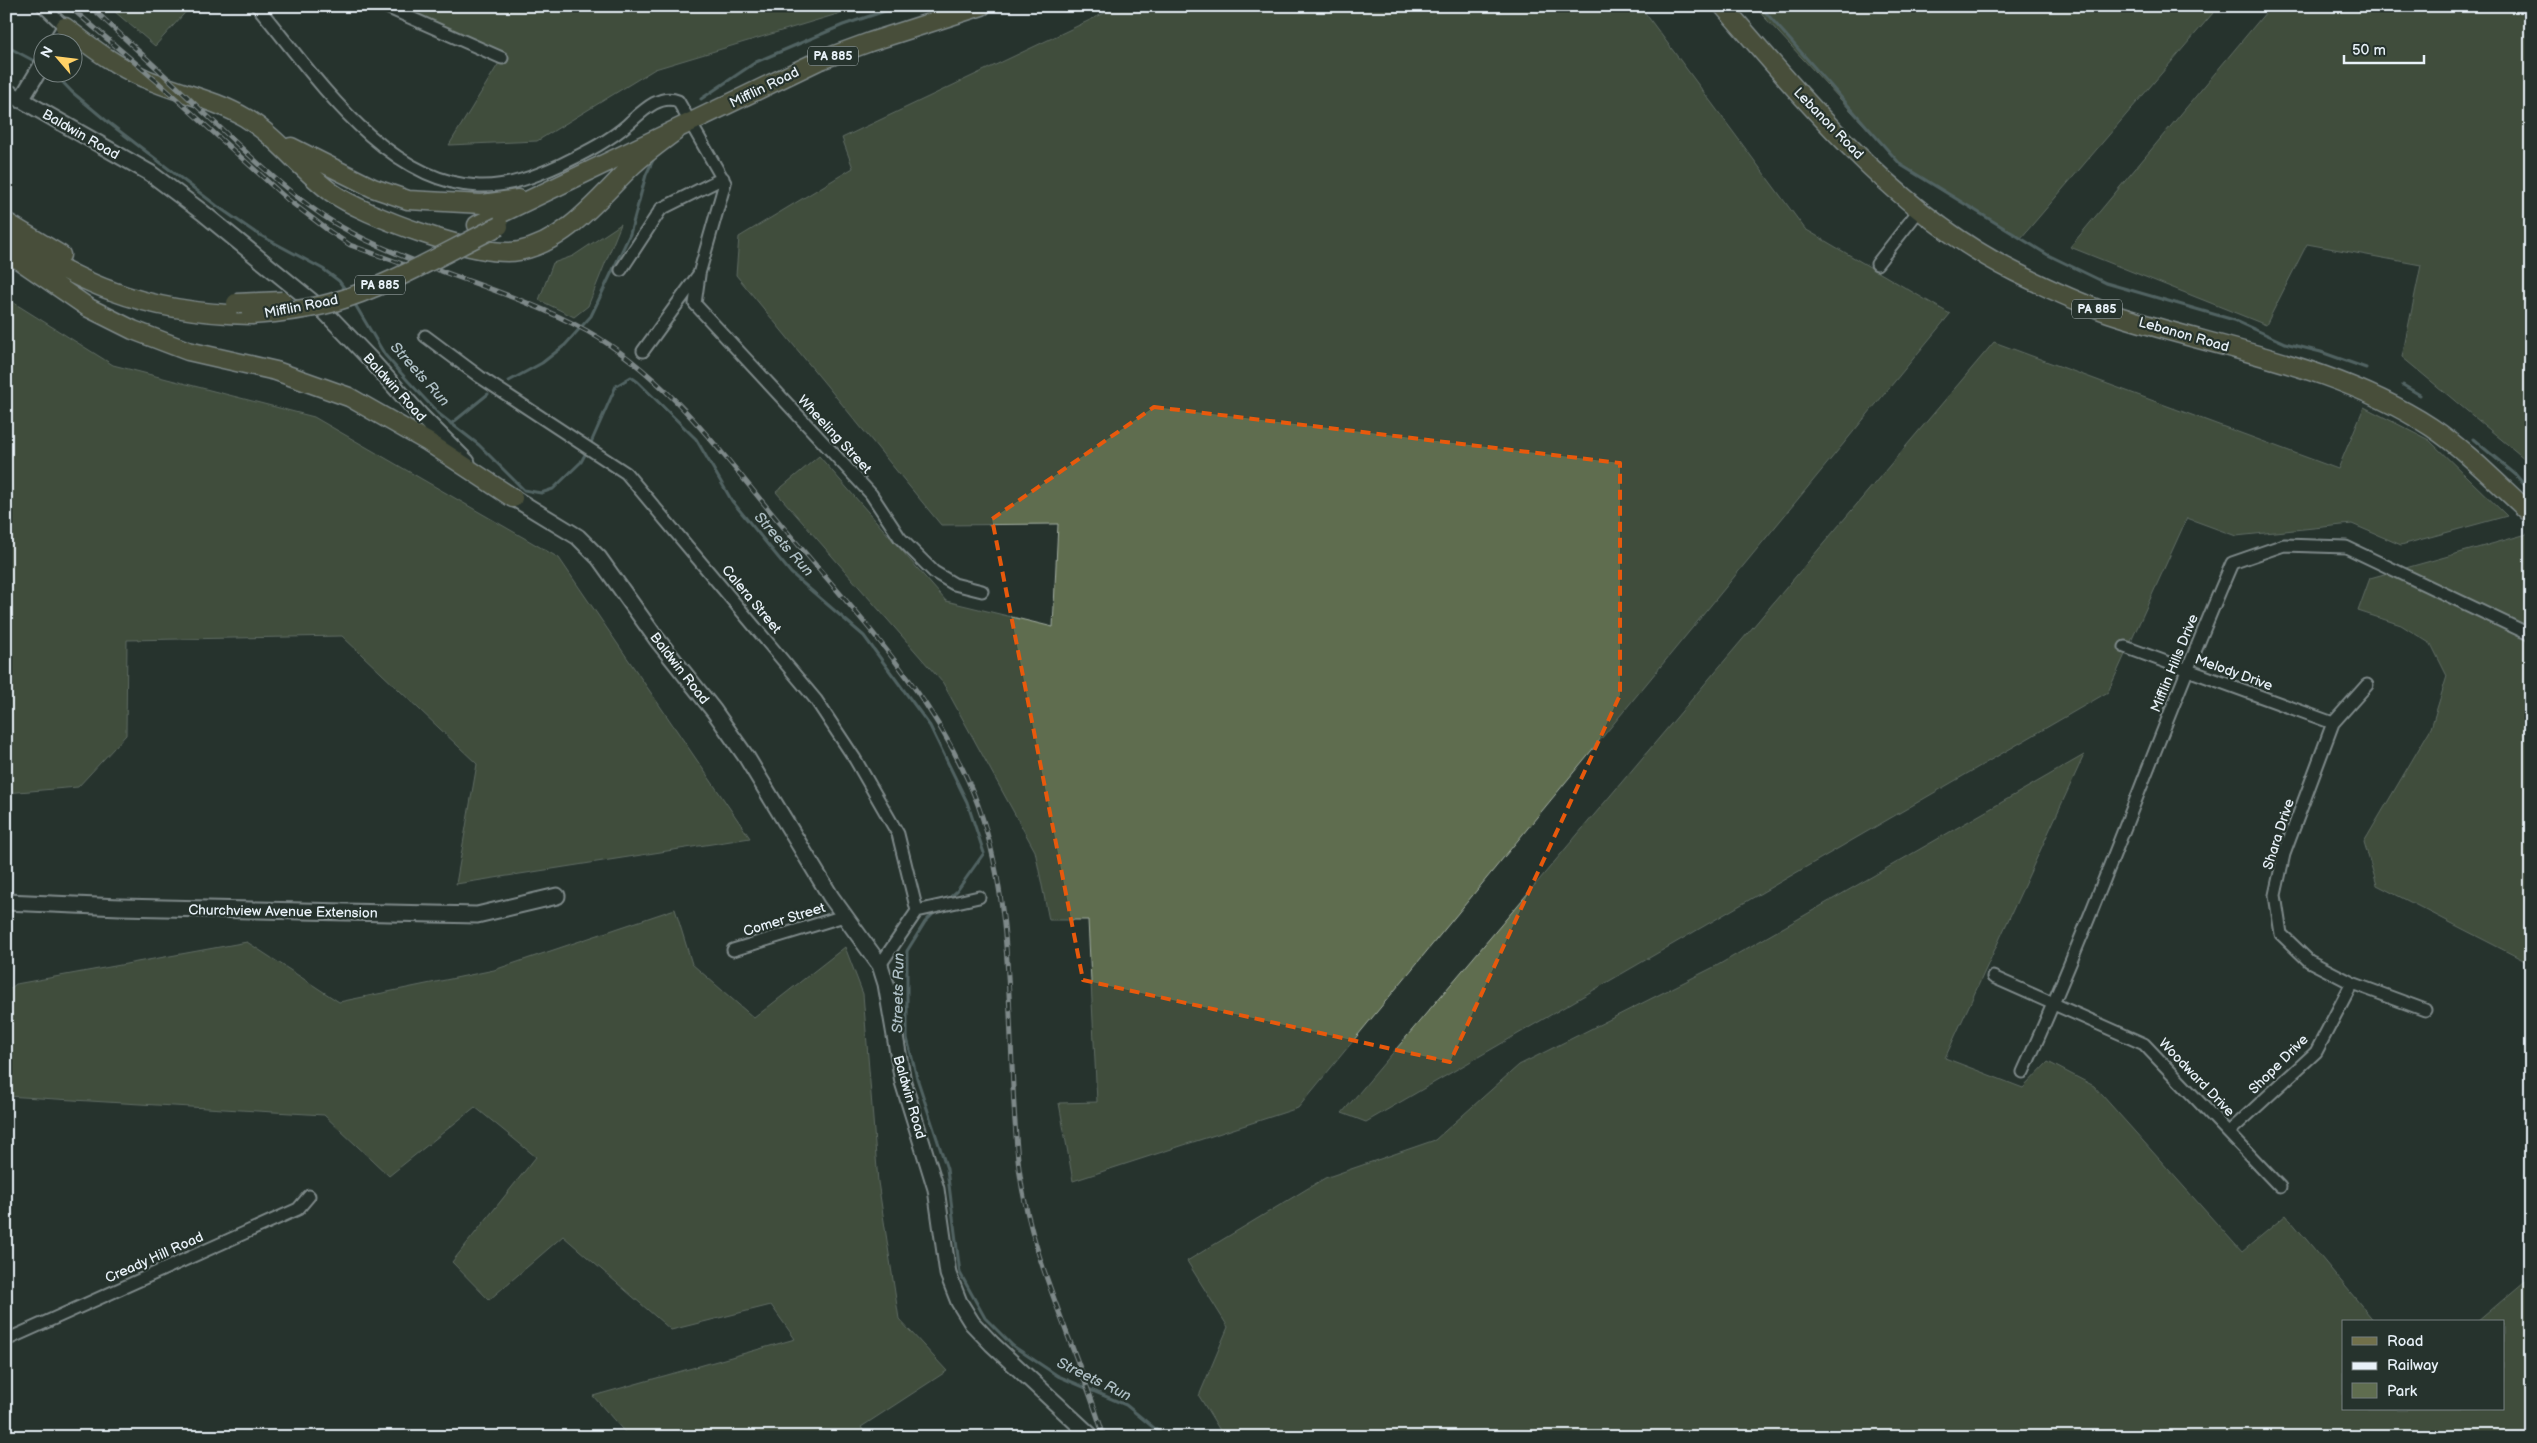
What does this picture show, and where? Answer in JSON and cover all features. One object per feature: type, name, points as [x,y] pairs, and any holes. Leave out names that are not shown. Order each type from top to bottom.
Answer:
[{"type":"main road","name":"Mifflin Road","points":[[6,222],[63,256],[121,284],[176,298],[236,303],[297,299],[319,295],[382,272],[545,191],[637,150],[818,61],[982,6]]},
{"type":"main road","name":"Lebanon Road","points":[[1723,6],[1850,146],[1948,231],[2012,270],[2108,313],[2223,346],[2283,360],[2339,380],[2400,409],[2431,427],[2453,444],[2531,514]]},
{"type":"main road","points":[[62,32],[65,27],[122,67],[144,78],[228,108],[270,136],[342,174],[373,188],[408,200],[482,204],[515,200],[545,191]]},
{"type":"main road","points":[[21,100],[32,82]]},
{"type":"main road","name":"Baldwin Road","points":[[6,92],[150,173],[202,212],[326,313],[420,416],[481,475],[513,498],[578,537],[599,558],[656,638],[714,711],[747,758],[844,916],[880,965],[886,984],[903,1082],[936,1189],[948,1274],[959,1302],[972,1323],[1092,1437]]},
{"type":"main road","points":[[270,136],[332,192],[355,206],[438,237],[480,250],[497,253],[520,251],[541,244],[562,232],[634,165],[676,131]]},
{"type":"main road","name":"Mifflin Road","points":[[6,238],[80,278],[149,303],[219,314],[251,315],[292,311],[330,303],[373,288],[498,226],[637,150]]},
{"type":"main road","points":[[6,251],[89,308],[133,330],[188,351],[276,371],[349,397],[420,437],[513,498]]},
{"type":"main road","name":"Churchview Avenue Extension","points":[[6,902],[120,907],[477,915],[557,896]]},
{"type":"street","points":[[43,6],[65,27]]},
{"type":"street","points":[[257,6],[349,116],[388,149],[418,170],[463,185],[511,184],[538,176],[619,132],[659,100],[670,98],[678,101],[725,183],[700,274],[643,351]]},
{"type":"street","points":[[384,6],[502,58]]},
{"type":"street","points":[[621,270],[661,209],[723,178]]},
{"type":"street","points":[[1877,264],[1920,208]]},
{"type":"street","name":"Wheeling Street","points":[[700,274],[695,304],[871,494],[900,538],[934,572],[954,584],[982,591]]},
{"type":"street","name":"Calera Street","points":[[425,336],[480,377],[626,473],[816,700],[855,759],[898,834],[917,911]]},
{"type":"street","name":"Mifflin Hills Drive","points":[[2023,1072],[2055,1003],[2186,670],[2232,563],[2284,545],[2346,547],[2531,635]]},
{"type":"street","name":"Melody Drive","points":[[2126,647],[2333,723]]},
{"type":"street","name":"Shara Drive","points":[[2367,685],[2333,723],[2284,854],[2275,896],[2282,934],[2309,961],[2352,983],[2425,1010]]},
{"type":"street","points":[[880,965],[917,911],[979,897]]},
{"type":"street","name":"Comer Street","points":[[733,950],[844,916]]},
{"type":"street","name":"Woodward Drive","points":[[1993,977],[2144,1044],[2280,1187]]},
{"type":"street","name":"Shope Drive","points":[[2229,1132],[2316,1052],[2352,983]]},
{"type":"street","name":"Cready Hill Road","points":[[6,1340],[298,1208],[309,1196]]},
{"type":"street","points":[[1070,1417],[1079,1437]]},
{"type":"highlighted area","points":[[1154,407],[1620,463],[1620,695],[1450,1062],[1083,980],[992,519]]},
{"type":"green space","points":[[108,6],[191,6],[155,46]]},
{"type":"green space","points":[[384,6],[864,6],[655,69],[537,141],[449,145],[502,58]]},
{"type":"green space","points":[[1125,6],[1640,6],[1805,229],[1950,314],[1298,1108],[1073,1181],[1059,1103],[1097,1102],[1088,920],[1049,920],[1035,851],[943,683],[776,492],[819,456],[946,601],[1053,627],[1058,524],[941,525],[736,275],[739,237],[853,168],[842,138],[1111,10]]},
{"type":"green space","points":[[1754,6],[2219,6],[2021,238],[1901,165]]},
{"type":"green space","points":[[2271,6],[2531,6],[2531,464],[2402,357],[2421,265],[2307,244],[2266,325],[2070,247]]},
{"type":"green space","points":[[621,224],[588,306],[574,317],[539,300],[553,263],[573,256]]},
{"type":"green space","points":[[6,298],[113,365],[314,417],[559,558],[750,838],[456,884],[477,764],[342,636],[127,640],[126,735],[78,787],[6,793]]},
{"type":"green space","points":[[1994,342],[2338,469],[2364,407],[2429,440],[2507,516],[2401,545],[2352,524],[2236,536],[2187,518],[2108,692],[1366,1122],[1342,1113]]},
{"type":"green space","points":[[2527,534],[2531,538],[2531,964],[2377,885],[2364,842],[2431,728],[2447,676],[2431,644],[2401,625],[2358,611],[2370,578]]},
{"type":"green space","points":[[2084,755],[1945,1058],[2023,1088],[2048,1062],[2094,1086],[2242,1252],[2286,1215],[2373,1320],[2342,1320],[2342,1410],[2504,1410],[2504,1320],[2479,1320],[2531,1276],[2531,1437],[1224,1437],[1199,1396],[1228,1327],[1187,1261],[1325,1178],[1435,1140],[1519,1065],[1718,965]]},
{"type":"green space","points":[[675,909],[692,964],[754,1018],[845,947],[863,994],[878,1182],[899,1319],[947,1371],[861,1427],[868,1437],[629,1437],[593,1396],[795,1339],[771,1305],[671,1330],[563,1236],[489,1300],[452,1262],[536,1157],[475,1107],[389,1176],[324,1115],[6,1096],[6,992],[16,984],[247,942],[339,1002],[494,970]]},
{"type":"waterway","points":[[701,99],[756,62],[843,25],[900,6]]},
{"type":"waterway","points":[[1760,6],[1901,165],[2048,255],[2106,283],[2234,320],[2285,343],[2321,352],[2366,368]]},
{"type":"waterway","name":"Streets Run","points":[[6,46],[32,60]]},
{"type":"waterway","name":"Streets Run","points":[[62,82],[109,123],[217,206],[256,233],[323,269],[339,281],[347,292]]},
{"type":"waterway","points":[[509,381],[542,363],[565,345],[591,316],[630,234],[646,175],[654,158]]},
{"type":"waterway","name":"Streets Run","points":[[353,301],[385,355],[408,381],[439,414],[479,445],[524,490],[541,493],[553,489],[581,462],[587,451]]},
{"type":"waterway","name":"Streets Run","points":[[590,445],[616,386],[631,377],[696,439],[732,501],[791,573],[864,636],[930,726],[967,802],[984,853],[957,891],[947,900]]},
{"type":"waterway","points":[[2403,385],[2420,395]]},
{"type":"waterway","points":[[451,424],[488,394]]},
{"type":"waterway","points":[[2473,439],[2516,475],[2531,493]]},
{"type":"waterway","name":"Streets Run","points":[[936,911],[925,922],[907,951],[907,1038],[917,1078],[947,1169],[960,1273],[985,1318],[1013,1346],[1058,1376],[1126,1405],[1165,1437]]},
{"type":"railway","points":[[69,6],[160,84],[287,199],[329,231],[350,245],[419,270]]},
{"type":"railway","points":[[90,6],[265,170],[317,212],[366,240],[397,254],[525,302],[587,331],[616,349],[642,370],[691,417],[714,443],[864,622],[917,691],[961,765],[978,805],[991,848],[1000,892],[1005,938],[1009,984],[1015,1123],[1019,1168],[1025,1203],[1044,1271],[1104,1437]]}]
